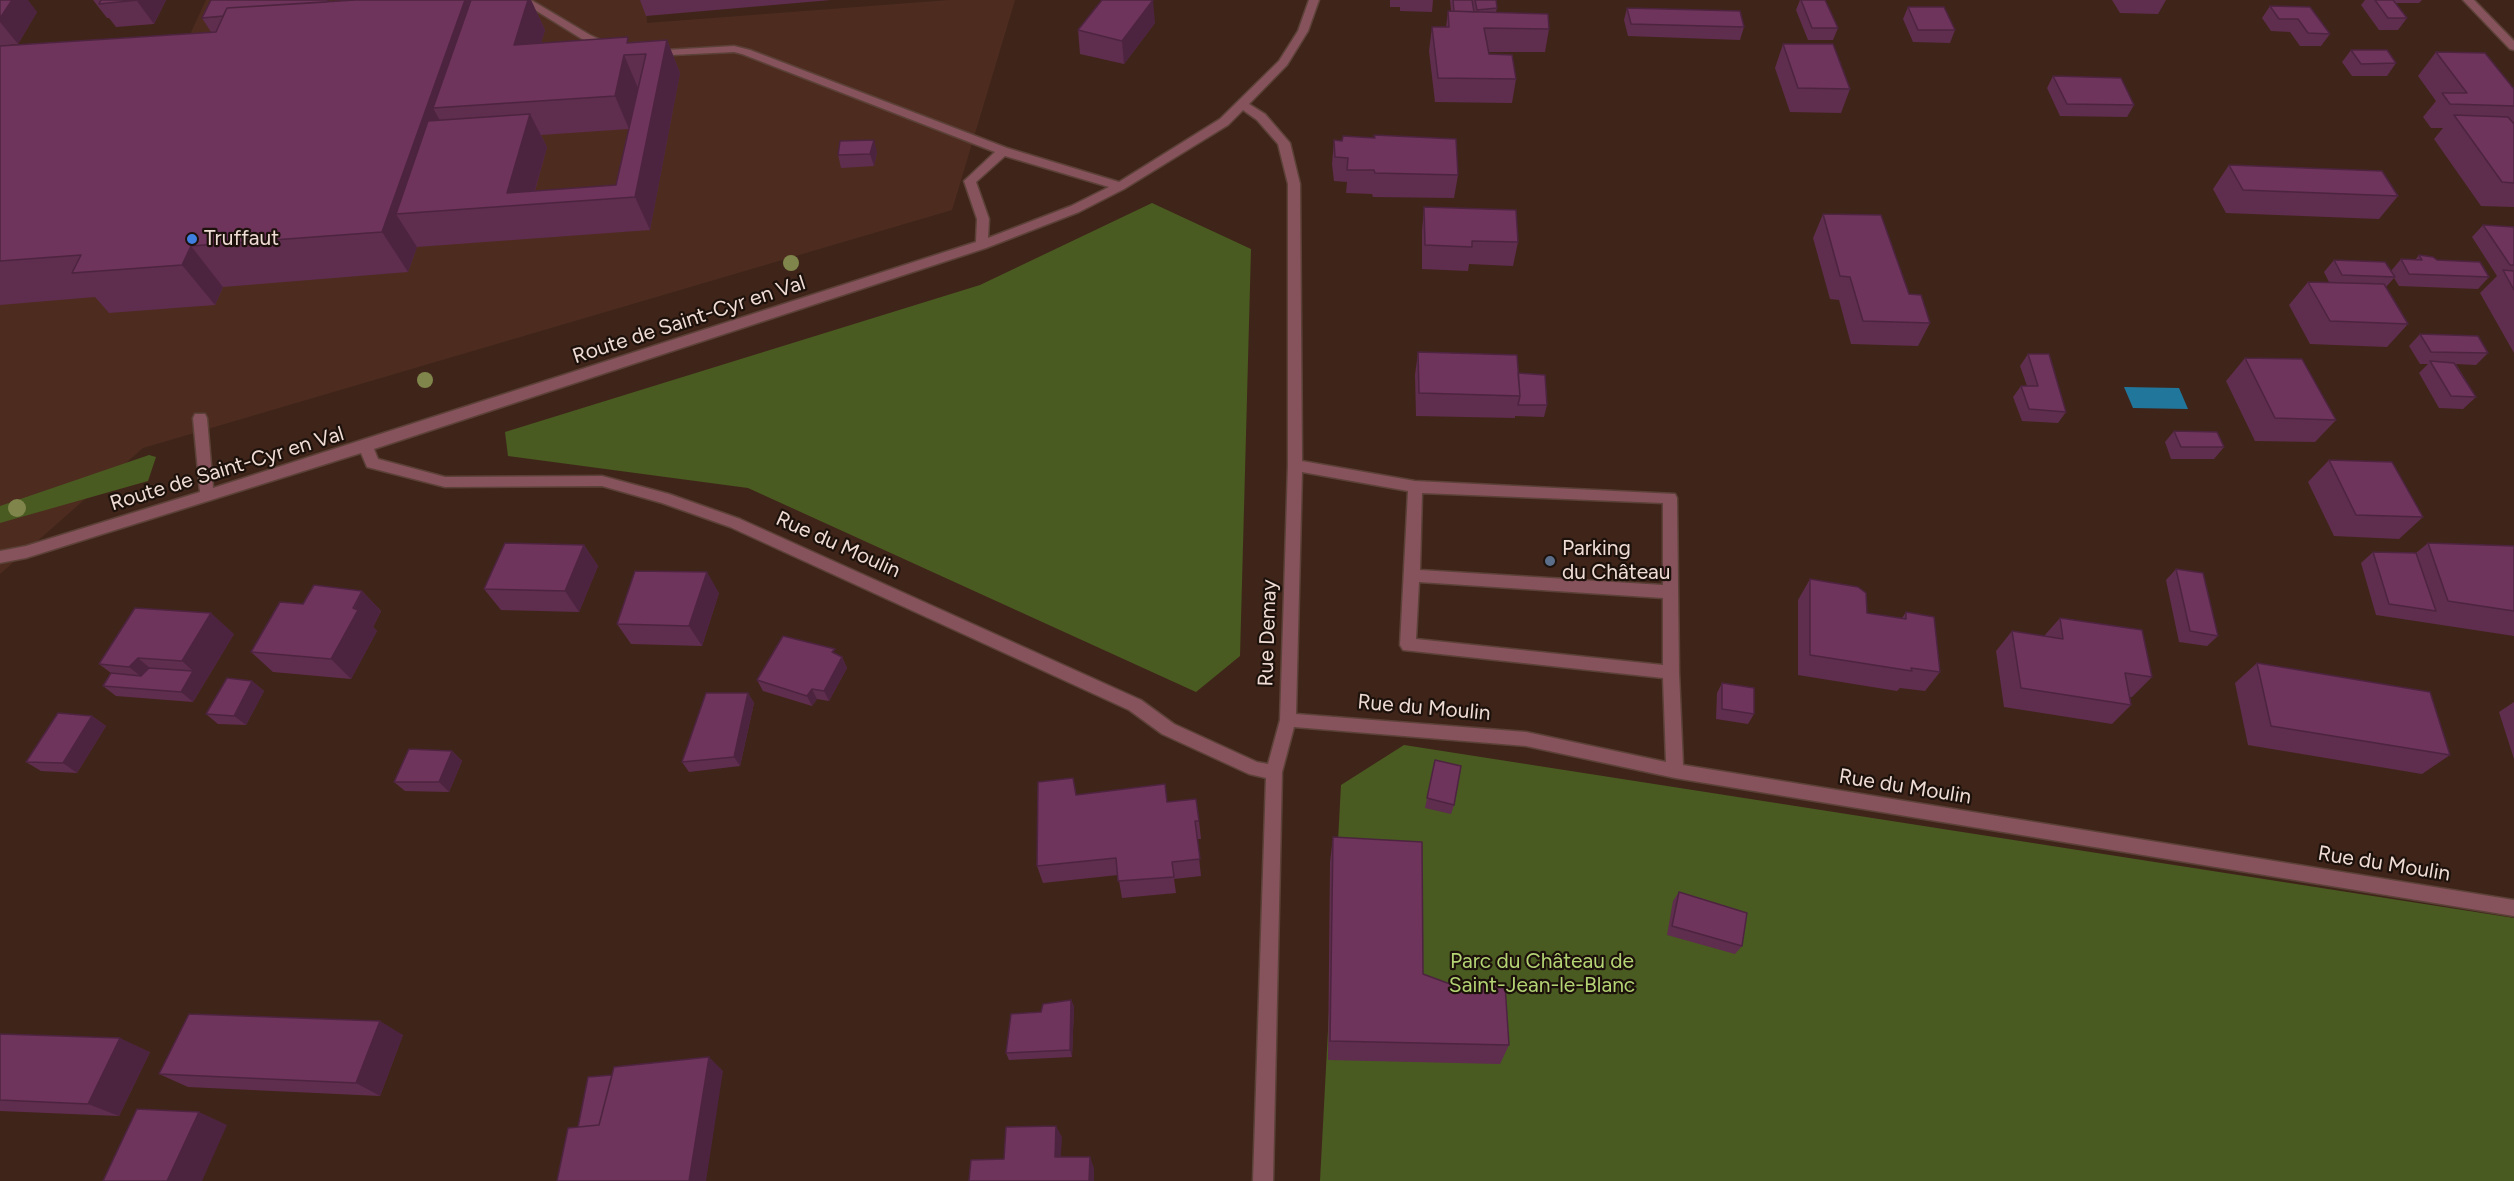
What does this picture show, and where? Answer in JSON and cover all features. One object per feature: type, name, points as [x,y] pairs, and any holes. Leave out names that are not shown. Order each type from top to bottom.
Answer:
[{"type":"street","points":[[524,0],[586,37],[624,53]]},
{"type":"street","name":"Route de Saint-Cyr en Val","points":[[0,557],[26,552],[366,446],[982,245],[1075,209],[1120,186],[1224,122],[1283,63],[1303,32],[1314,0]]},
{"type":"street","points":[[2468,0],[2514,47]]},
{"type":"street","points":[[641,54],[734,49],[746,52],[1004,151],[1120,186]]},
{"type":"street","name":"Rue Demay","points":[[1242,104],[1261,117],[1284,143],[1294,184],[1295,465],[1288,720],[1274,772],[1263,1181]]},
{"type":"street","points":[[982,245],[983,219],[970,181],[1004,151]]},
{"type":"street","points":[[200,418],[207,496]]},
{"type":"street","name":"Rue du Moulin","points":[[366,446],[372,463],[445,482],[602,481],[664,498],[735,523],[1135,705],[1168,729],[1255,769],[1274,772]]},
{"type":"street","points":[[1295,465],[1415,487],[1670,498],[1671,672],[1675,771]]},
{"type":"street","points":[[1415,487],[1408,645],[1671,672]]},
{"type":"street","points":[[1412,576],[1670,592]]},
{"type":"street","name":"Rue du Moulin","points":[[1288,720],[1526,739],[1675,771],[2514,908]]},
{"type":"shaded area","points":[[206,0],[646,0],[647,23],[949,0],[1015,0],[952,210],[143,448],[0,574],[0,66],[181,54]]},
{"type":"green space","points":[[1152,203],[1251,249],[1240,656],[1196,692],[748,488],[508,456],[505,432],[980,285]]},
{"type":"green space","points":[[149,455],[156,457],[148,481],[0,523],[0,506]]},
{"type":"green space","name":"Parc du Château de Saint-Jean-le-Blanc","points":[[1404,745],[2514,918],[2514,1181],[1320,1181],[1341,785]]},
{"type":"water","points":[[2124,387],[2179,388],[2188,409],[2133,408]]},
{"type":"building","points":[[0,0],[12,0],[0,18]]},
{"type":"building","points":[[101,0],[138,0],[99,4]]},
{"type":"building","points":[[211,0],[328,0],[327,2],[227,8],[223,16],[202,18]]},
{"type":"building","points":[[355,0],[465,0],[382,232],[191,246],[182,265],[72,273],[81,255],[0,261],[0,46],[216,32],[227,8]]},
{"type":"building","points":[[471,0],[528,0],[514,45],[628,37],[627,43],[667,40],[635,197],[396,214],[428,121],[530,114],[507,193],[616,185],[646,54],[624,55],[615,96],[433,108]]},
{"type":"building","points":[[1102,0],[1153,0],[1122,41],[1078,30]]},
{"type":"building","points":[[1453,0],[1472,0],[1474,12],[1454,11]]},
{"type":"building","points":[[1475,0],[1496,0],[1497,8],[1477,10]]},
{"type":"building","points":[[1801,0],[1825,0],[1838,28],[1812,28]]},
{"type":"building","points":[[2375,0],[2393,0],[2407,18],[2388,18]]},
{"type":"building","points":[[2270,6],[2310,7],[2330,34],[2308,33],[2298,19],[2279,19]]},
{"type":"building","points":[[1908,7],[1944,7],[1955,30],[1918,30]]},
{"type":"building","points":[[1627,8],[1740,11],[1744,27],[1631,24]]},
{"type":"building","points":[[1448,11],[1548,14],[1549,29],[1484,28],[1489,54],[1512,55],[1516,79],[1438,78],[1432,27],[1449,27]]},
{"type":"building","points":[[1783,44],[1833,44],[1850,89],[1798,88]]},
{"type":"building","points":[[2351,50],[2387,50],[2396,63],[2361,64]]},
{"type":"building","points":[[2436,52],[2485,53],[2514,89],[2514,106],[2450,104],[2442,93],[2467,93]]},
{"type":"building","points":[[2053,76],[2121,78],[2134,105],[2067,104]]},
{"type":"building","points":[[2454,115],[2508,117],[2514,124],[2514,183],[2502,182]]},
{"type":"building","points":[[1374,135],[1456,139],[1458,175],[1347,170],[1348,158],[1335,157],[1334,140],[1342,141],[1343,136],[1375,138]]},
{"type":"building","points":[[874,140],[870,154],[838,155],[840,141]]},
{"type":"building","points":[[2229,165],[2382,171],[2398,196],[2243,190]]},
{"type":"building","points":[[1424,207],[1516,210],[1518,242],[1472,241],[1472,247],[1425,245]]},
{"type":"building","points":[[1823,214],[1881,215],[1909,294],[1921,295],[1930,323],[1863,321],[1850,277],[1840,276]]},
{"type":"building","points":[[2483,225],[2514,227],[2514,265],[2510,265]]},
{"type":"building","points":[[2419,255],[2433,257],[2437,260],[2480,262],[2489,277],[2409,274],[2401,259],[2422,260]]},
{"type":"building","points":[[2334,260],[2385,262],[2395,277],[2342,275]]},
{"type":"building","points":[[2503,270],[2514,271],[2514,290]]},
{"type":"building","points":[[2308,282],[2384,284],[2408,324],[2330,321]]},
{"type":"building","points":[[2420,334],[2478,336],[2488,353],[2431,352]]},
{"type":"building","points":[[1418,352],[1517,355],[1520,396],[1419,393]]},
{"type":"building","points":[[2028,354],[2049,354],[2066,412],[2029,409],[2021,386],[2038,386]]},
{"type":"building","points":[[2245,358],[2302,359],[2336,420],[2275,418]]},
{"type":"building","points":[[2430,361],[2454,363],[2476,397],[2451,396]]},
{"type":"building","points":[[1518,373],[1545,375],[1547,405],[1518,405],[1520,396]]},
{"type":"building","points":[[2174,431],[2217,432],[2224,447],[2181,447]]},
{"type":"building","points":[[2329,460],[2392,462],[2423,517],[2356,515]]},
{"type":"building","points":[[505,543],[584,545],[565,591],[484,589]]},
{"type":"building","points":[[2428,543],[2514,546],[2514,611],[2448,601]]},
{"type":"building","points":[[2373,552],[2416,553],[2436,611],[2389,604]]},
{"type":"building","points":[[2176,569],[2203,573],[2218,636],[2190,631]]},
{"type":"building","points":[[635,571],[707,572],[689,626],[617,624]]},
{"type":"building","points":[[1810,579],[1858,587],[1866,593],[1867,613],[1906,619],[1906,612],[1934,617],[1940,672],[1911,668],[1912,671],[1810,655]]},
{"type":"building","points":[[314,585],[362,591],[353,608],[358,610],[331,659],[251,652],[280,602],[303,604]]},
{"type":"building","points":[[135,608],[211,613],[182,661],[138,658],[129,667],[99,664]]},
{"type":"building","points":[[2060,618],[2142,630],[2152,677],[2125,673],[2131,705],[2021,688],[2012,631],[2063,639]]},
{"type":"building","points":[[783,636],[835,649],[832,652],[842,657],[824,691],[812,689],[807,696],[757,680]]},
{"type":"building","points":[[2257,663],[2430,692],[2450,755],[2271,726]]},
{"type":"building","points":[[149,668],[193,671],[181,692],[103,686],[111,673],[141,676]]},
{"type":"building","points":[[227,678],[252,681],[234,716],[206,714]]},
{"type":"building","points":[[1722,683],[1754,688],[1754,714],[1722,709]]},
{"type":"building","points":[[706,693],[748,693],[734,757],[682,762]]},
{"type":"building","points":[[58,713],[92,716],[63,763],[26,762]]},
{"type":"building","points":[[409,749],[452,751],[439,782],[394,782]]},
{"type":"building","points":[[1435,760],[1461,766],[1454,805],[1427,798]]},
{"type":"building","points":[[1073,778],[1076,795],[1165,784],[1167,802],[1196,799],[1199,821],[1195,821],[1200,859],[1172,862],[1174,877],[1118,881],[1116,858],[1037,866],[1038,782]]},
{"type":"building","points":[[1333,837],[1422,842],[1423,974],[1450,984],[1505,985],[1509,1045],[1330,1041]]},
{"type":"building","points":[[1679,892],[1747,913],[1742,946],[1672,926]]},
{"type":"building","points":[[1071,1000],[1070,1050],[1006,1053],[1011,1014],[1041,1012],[1043,1004]]},
{"type":"building","points":[[189,1014],[380,1021],[356,1083],[159,1074]]},
{"type":"building","points":[[0,1034],[120,1038],[88,1104],[0,1100]]},
{"type":"building","points":[[709,1057],[689,1181],[557,1181],[568,1128],[599,1125],[614,1067]]},
{"type":"building","points":[[612,1075],[599,1125],[578,1127],[588,1077]]},
{"type":"building","points":[[137,1109],[199,1112],[167,1181],[103,1181]]},
{"type":"building","points":[[1056,1126],[1055,1157],[1090,1157],[1089,1181],[969,1181],[971,1160],[1004,1159],[1006,1127]]},
{"type":"place","name":"Truffaut","points":[[192,239]]},
{"type":"place","name":"Parking du Château","points":[[1550,561]]}]
